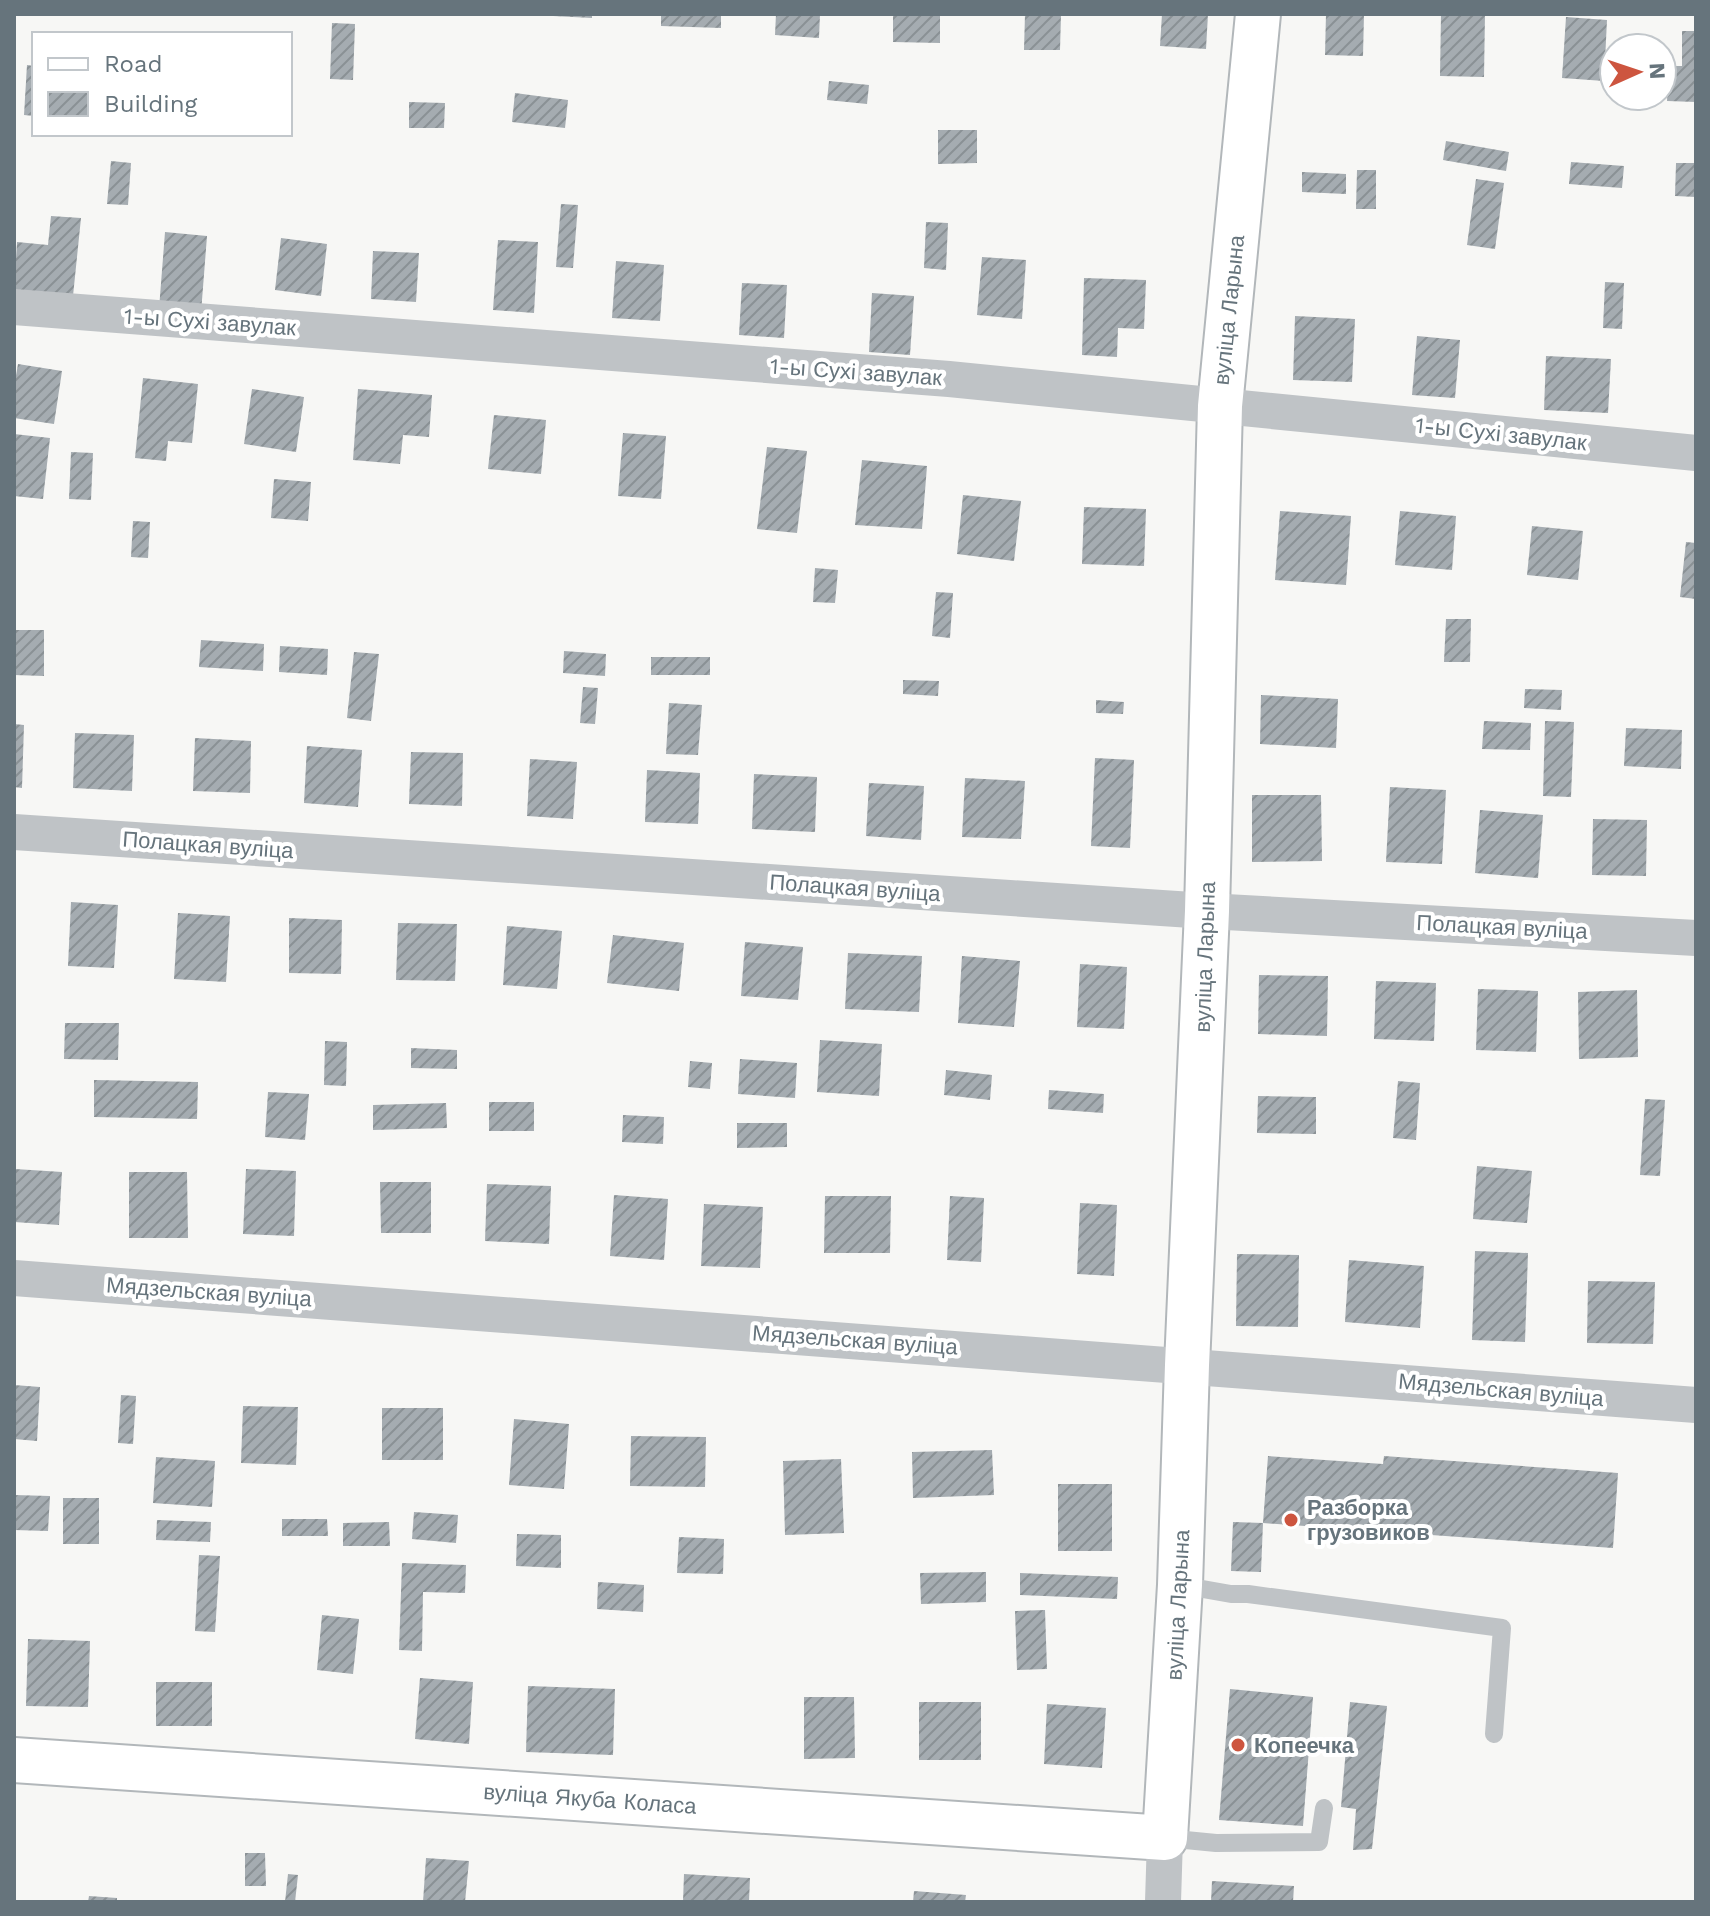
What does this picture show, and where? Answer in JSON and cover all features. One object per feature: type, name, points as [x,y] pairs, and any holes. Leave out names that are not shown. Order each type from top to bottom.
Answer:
[{"type":"street","name":"вуліца Ларына","points":[[1163,1902],[1180,1585],[1207,911],[1220,406],[1258,14]]},
{"type":"street","name":"1-ы Сухі завулак","points":[[14,307],[949,379],[1696,453]]},
{"type":"street","name":"Полацкая вуліца","points":[[14,832],[1207,911],[1696,938]]},
{"type":"street","name":"Мядзельская вуліца","points":[[14,1278],[1696,1405]]},
{"type":"street","name":"вуліца Якуба Коласа","points":[[14,1760],[1165,1838]]},
{"type":"lane","points":[[1180,1585],[1502,1628],[1494,1734]]},
{"type":"lane","points":[[1165,1838],[1216,1843],[1319,1842],[1324,1808]]},
{"type":"building","points":[[592,14],[592,18],[553,16]]},
{"type":"building","points":[[661,14],[721,14],[721,28],[661,26]]},
{"type":"building","points":[[776,14],[820,14],[819,38],[775,35]]},
{"type":"building","points":[[893,14],[940,14],[940,43],[893,42]]},
{"type":"building","points":[[1025,14],[1061,14],[1060,50],[1024,50]]},
{"type":"building","points":[[1162,14],[1208,14],[1206,49],[1160,46]]},
{"type":"building","points":[[1326,14],[1364,14],[1363,56],[1325,55]]},
{"type":"building","points":[[1441,14],[1485,14],[1484,77],[1440,76]]},
{"type":"building","points":[[1566,17],[1607,20],[1606,32],[1598,32],[1598,81],[1562,78]]},
{"type":"building","points":[[332,23],[355,24],[353,80],[330,79]]},
{"type":"building","points":[[1682,31],[1696,31],[1696,102],[1678,101],[1678,66],[1682,66]]},
{"type":"building","points":[[27,65],[32,66],[32,116],[24,115]]},
{"type":"building","points":[[829,81],[869,85],[867,104],[827,100]]},
{"type":"building","points":[[515,93],[568,100],[565,128],[512,122]]},
{"type":"building","points":[[409,102],[445,103],[444,128],[409,128]]},
{"type":"building","points":[[938,130],[977,130],[977,163],[938,164]]},
{"type":"building","points":[[1446,141],[1509,152],[1506,171],[1443,160]]},
{"type":"building","points":[[111,161],[131,163],[128,205],[107,204]]},
{"type":"building","points":[[1571,162],[1624,166],[1622,188],[1569,184]]},
{"type":"building","points":[[1676,163],[1696,163],[1696,197],[1675,196]]},
{"type":"building","points":[[1357,170],[1376,170],[1376,209],[1356,209]]},
{"type":"building","points":[[1302,172],[1346,174],[1346,194],[1302,192]]},
{"type":"building","points":[[1476,179],[1504,183],[1495,249],[1467,245]]},
{"type":"building","points":[[561,204],[578,205],[573,268],[556,267]]},
{"type":"building","points":[[51,216],[81,218],[73,296],[14,291],[17,242],[48,245]]},
{"type":"building","points":[[926,222],[948,223],[946,270],[924,268]]},
{"type":"building","points":[[165,232],[207,236],[201,313],[159,309]]},
{"type":"building","points":[[281,238],[327,244],[321,296],[275,290]]},
{"type":"building","points":[[498,240],[538,242],[534,313],[493,310]]},
{"type":"building","points":[[373,251],[419,253],[416,302],[371,299]]},
{"type":"building","points":[[982,257],[1026,260],[1022,319],[977,315]]},
{"type":"building","points":[[616,261],[664,265],[660,321],[612,318]]},
{"type":"building","points":[[1084,278],[1146,280],[1144,329],[1118,328],[1117,357],[1082,355]]},
{"type":"building","points":[[1605,282],[1624,283],[1622,329],[1603,328]]},
{"type":"building","points":[[742,283],[787,285],[784,338],[739,335]]},
{"type":"building","points":[[872,293],[914,296],[910,355],[869,352]]},
{"type":"building","points":[[1295,316],[1355,319],[1352,382],[1293,380]]},
{"type":"building","points":[[1417,336],[1460,340],[1455,398],[1412,395]]},
{"type":"building","points":[[1546,356],[1611,359],[1608,413],[1544,410]]},
{"type":"building","points":[[18,364],[62,371],[54,424],[14,418]]},
{"type":"building","points":[[143,378],[198,384],[192,443],[168,441],[166,461],[135,458]]},
{"type":"building","points":[[252,389],[304,397],[296,452],[244,444]]},
{"type":"building","points":[[358,389],[432,395],[429,437],[403,435],[400,464],[353,460]]},
{"type":"building","points":[[494,415],[546,420],[541,474],[488,469]]},
{"type":"building","points":[[623,433],[666,436],[661,499],[618,496]]},
{"type":"building","points":[[14,434],[50,438],[43,499],[14,496]]},
{"type":"building","points":[[767,447],[807,451],[797,533],[757,529]]},
{"type":"building","points":[[71,452],[93,453],[91,500],[69,499]]},
{"type":"building","points":[[862,460],[927,466],[922,529],[855,525]]},
{"type":"building","points":[[274,479],[311,482],[308,521],[271,518]]},
{"type":"building","points":[[963,495],[1021,501],[1014,561],[957,554]]},
{"type":"building","points":[[1084,507],[1146,509],[1144,566],[1082,564]]},
{"type":"building","points":[[1280,511],[1351,516],[1346,585],[1275,580]]},
{"type":"building","points":[[1400,511],[1456,516],[1452,570],[1395,565]]},
{"type":"building","points":[[133,521],[150,522],[148,558],[131,557]]},
{"type":"building","points":[[1532,526],[1583,531],[1578,580],[1527,575]]},
{"type":"building","points":[[1686,542],[1696,543],[1696,599],[1680,597]]},
{"type":"building","points":[[815,568],[838,570],[835,603],[813,602]]},
{"type":"building","points":[[936,592],[953,593],[950,638],[932,636]]},
{"type":"building","points":[[1446,619],[1471,619],[1470,662],[1444,662]]},
{"type":"building","points":[[14,630],[44,630],[44,676],[14,675]]},
{"type":"building","points":[[201,640],[264,644],[263,671],[199,667]]},
{"type":"building","points":[[280,646],[328,649],[327,675],[279,672]]},
{"type":"building","points":[[564,651],[606,654],[605,676],[563,673]]},
{"type":"building","points":[[354,652],[379,654],[371,721],[347,718]]},
{"type":"building","points":[[651,657],[710,657],[710,675],[651,675]]},
{"type":"building","points":[[903,680],[939,681],[938,696],[903,694]]},
{"type":"building","points":[[583,687],[598,688],[595,724],[580,723]]},
{"type":"building","points":[[1525,689],[1562,690],[1561,710],[1524,708]]},
{"type":"building","points":[[1261,695],[1338,699],[1336,748],[1260,744]]},
{"type":"building","points":[[1096,700],[1124,702],[1123,714],[1096,713]]},
{"type":"building","points":[[669,703],[702,705],[698,755],[666,754]]},
{"type":"building","points":[[1484,721],[1531,723],[1530,750],[1482,749]]},
{"type":"building","points":[[1545,721],[1574,722],[1571,797],[1543,796]]},
{"type":"building","points":[[14,724],[24,725],[22,788],[14,787]]},
{"type":"building","points":[[1626,728],[1682,730],[1681,769],[1624,766]]},
{"type":"building","points":[[75,733],[134,735],[132,791],[73,788]]},
{"type":"building","points":[[195,738],[251,741],[250,793],[193,791]]},
{"type":"building","points":[[307,746],[362,750],[358,807],[304,803]]},
{"type":"building","points":[[411,752],[463,753],[462,806],[409,804]]},
{"type":"building","points":[[1095,758],[1134,760],[1130,848],[1091,846]]},
{"type":"building","points":[[530,759],[577,762],[573,819],[527,816]]},
{"type":"building","points":[[647,770],[700,773],[698,824],[645,822]]},
{"type":"building","points":[[754,774],[817,777],[815,832],[752,829]]},
{"type":"building","points":[[965,778],[1025,781],[1021,839],[962,837]]},
{"type":"building","points":[[869,783],[924,786],[921,840],[866,836]]},
{"type":"building","points":[[1390,787],[1446,790],[1442,864],[1386,862]]},
{"type":"building","points":[[1252,795],[1321,795],[1322,861],[1252,862]]},
{"type":"building","points":[[1480,810],[1543,815],[1538,878],[1475,873]]},
{"type":"building","points":[[1593,819],[1647,820],[1646,876],[1592,875]]},
{"type":"building","points":[[71,902],[118,905],[114,968],[68,966]]},
{"type":"building","points":[[178,913],[230,916],[226,982],[174,979]]},
{"type":"building","points":[[289,918],[342,920],[341,974],[289,973]]},
{"type":"building","points":[[398,923],[457,924],[455,981],[396,980]]},
{"type":"building","points":[[507,926],[562,931],[557,989],[503,985]]},
{"type":"building","points":[[613,935],[684,943],[679,991],[607,983]]},
{"type":"building","points":[[745,942],[803,947],[798,1000],[741,996]]},
{"type":"building","points":[[848,953],[922,956],[919,1012],[845,1009]]},
{"type":"building","points":[[962,956],[1020,961],[1014,1027],[958,1023]]},
{"type":"building","points":[[1080,964],[1127,967],[1124,1029],[1077,1027]]},
{"type":"building","points":[[1259,975],[1328,976],[1327,1036],[1258,1034]]},
{"type":"building","points":[[1376,981],[1436,983],[1434,1041],[1374,1039]]},
{"type":"building","points":[[1478,989],[1538,991],[1536,1052],[1476,1050]]},
{"type":"building","points":[[1637,990],[1638,1057],[1579,1059],[1578,992]]},
{"type":"building","points":[[65,1023],[119,1023],[118,1060],[64,1059]]},
{"type":"building","points":[[820,1040],[882,1044],[879,1096],[817,1092]]},
{"type":"building","points":[[325,1041],[347,1042],[346,1086],[324,1085]]},
{"type":"building","points":[[411,1048],[457,1050],[457,1069],[411,1068]]},
{"type":"building","points":[[740,1059],[797,1063],[795,1098],[738,1094]]},
{"type":"building","points":[[690,1061],[712,1063],[710,1089],[688,1087]]},
{"type":"building","points":[[946,1070],[992,1075],[990,1100],[944,1095]]},
{"type":"building","points":[[94,1080],[198,1082],[197,1119],[94,1117]]},
{"type":"building","points":[[1398,1081],[1420,1083],[1416,1140],[1393,1138]]},
{"type":"building","points":[[1049,1090],[1104,1094],[1103,1113],[1048,1109]]},
{"type":"building","points":[[268,1092],[309,1094],[305,1140],[265,1137]]},
{"type":"building","points":[[1258,1096],[1316,1097],[1316,1134],[1257,1133]]},
{"type":"building","points":[[1645,1099],[1665,1100],[1660,1176],[1640,1175]]},
{"type":"building","points":[[489,1102],[534,1102],[534,1131],[489,1131]]},
{"type":"building","points":[[446,1103],[447,1128],[373,1130],[373,1105]]},
{"type":"building","points":[[623,1115],[664,1117],[663,1144],[622,1142]]},
{"type":"building","points":[[737,1123],[787,1123],[787,1147],[737,1148]]},
{"type":"building","points":[[1477,1166],[1532,1171],[1527,1223],[1473,1219]]},
{"type":"building","points":[[15,1169],[62,1172],[59,1225],[14,1222]]},
{"type":"building","points":[[246,1169],[296,1171],[294,1236],[243,1234]]},
{"type":"building","points":[[129,1172],[187,1172],[188,1238],[129,1238]]},
{"type":"building","points":[[380,1182],[431,1182],[431,1233],[381,1233]]},
{"type":"building","points":[[487,1184],[551,1186],[549,1244],[485,1241]]},
{"type":"building","points":[[614,1195],[668,1199],[664,1260],[610,1256]]},
{"type":"building","points":[[825,1196],[891,1196],[890,1253],[824,1253]]},
{"type":"building","points":[[950,1196],[984,1198],[981,1262],[947,1260]]},
{"type":"building","points":[[1080,1203],[1117,1205],[1114,1276],[1077,1274]]},
{"type":"building","points":[[704,1204],[763,1207],[760,1268],[701,1266]]},
{"type":"building","points":[[1475,1251],[1528,1253],[1525,1342],[1472,1340]]},
{"type":"building","points":[[1237,1254],[1299,1255],[1298,1327],[1236,1326]]},
{"type":"building","points":[[1349,1260],[1424,1266],[1420,1328],[1345,1322]]},
{"type":"building","points":[[1588,1281],[1655,1282],[1653,1344],[1587,1343]]},
{"type":"building","points":[[14,1385],[40,1387],[37,1441],[14,1439]]},
{"type":"building","points":[[121,1395],[136,1396],[133,1444],[118,1443]]},
{"type":"building","points":[[243,1406],[298,1407],[296,1465],[241,1463]]},
{"type":"building","points":[[382,1408],[443,1408],[443,1460],[382,1460]]},
{"type":"building","points":[[514,1419],[569,1424],[564,1489],[509,1485]]},
{"type":"building","points":[[631,1436],[706,1437],[705,1487],[630,1486]]},
{"type":"building","points":[[992,1450],[994,1495],[913,1498],[912,1452]]},
{"type":"building","points":[[1268,1456],[1383,1464],[1384,1456],[1618,1473],[1613,1548],[1263,1523]]},
{"type":"building","points":[[156,1457],[215,1461],[212,1507],[153,1503]]},
{"type":"building","points":[[841,1459],[844,1533],[785,1535],[783,1461]]},
{"type":"building","points":[[1058,1484],[1112,1484],[1112,1551],[1058,1551]]},
{"type":"building","points":[[14,1495],[50,1496],[48,1531],[14,1530]]},
{"type":"building","points":[[63,1498],[99,1498],[99,1544],[63,1544]]},
{"type":"building","points":[[414,1512],[458,1515],[456,1543],[412,1539]]},
{"type":"building","points":[[282,1519],[327,1519],[328,1536],[282,1536]]},
{"type":"building","points":[[157,1520],[211,1522],[210,1542],[156,1540]]},
{"type":"building","points":[[389,1522],[390,1546],[343,1546],[343,1523]]},
{"type":"building","points":[[1233,1522],[1263,1523],[1261,1572],[1231,1571]]},
{"type":"building","points":[[517,1534],[561,1535],[561,1568],[516,1566]]},
{"type":"building","points":[[679,1537],[724,1539],[723,1574],[677,1573]]},
{"type":"building","points":[[199,1555],[220,1556],[215,1632],[195,1631]]},
{"type":"building","points":[[402,1563],[466,1565],[465,1593],[423,1592],[422,1651],[399,1650]]},
{"type":"building","points":[[986,1572],[986,1602],[921,1604],[920,1573]]},
{"type":"building","points":[[1020,1573],[1118,1577],[1117,1599],[1020,1595]]},
{"type":"building","points":[[598,1582],[644,1585],[643,1612],[597,1609]]},
{"type":"building","points":[[1045,1610],[1047,1669],[1017,1670],[1015,1611]]},
{"type":"building","points":[[322,1615],[359,1619],[353,1674],[317,1670]]},
{"type":"building","points":[[28,1639],[90,1641],[88,1707],[26,1706]]},
{"type":"building","points":[[420,1678],[473,1682],[469,1744],[415,1739]]},
{"type":"building","points":[[156,1682],[212,1682],[212,1726],[156,1726]]},
{"type":"building","points":[[528,1686],[615,1689],[613,1755],[526,1752]]},
{"type":"building","points":[[1230,1689],[1313,1697],[1303,1826],[1219,1820]]},
{"type":"building","points":[[804,1697],[854,1697],[855,1758],[804,1759]]},
{"type":"building","points":[[919,1702],[981,1702],[981,1760],[919,1760]]},
{"type":"building","points":[[1350,1702],[1387,1706],[1372,1849],[1353,1850],[1356,1809],[1341,1807]]},
{"type":"building","points":[[1047,1704],[1106,1708],[1102,1768],[1044,1764]]},
{"type":"building","points":[[245,1853],[265,1853],[266,1886],[245,1886]]},
{"type":"building","points":[[426,1858],[469,1861],[465,1902],[423,1902]]},
{"type":"building","points":[[288,1874],[298,1875],[295,1902],[285,1902]]},
{"type":"building","points":[[684,1874],[750,1878],[749,1902],[683,1902]]},
{"type":"building","points":[[1212,1881],[1294,1886],[1293,1902],[1211,1902]]},
{"type":"building","points":[[914,1891],[966,1895],[965,1902],[913,1902]]},
{"type":"building","points":[[89,1896],[117,1898],[117,1902],[88,1902]]},
{"type":"place","name":"Разборка грузовиков","points":[[1291,1520]]},
{"type":"place","name":"Копеечка","points":[[1238,1745]]}]
